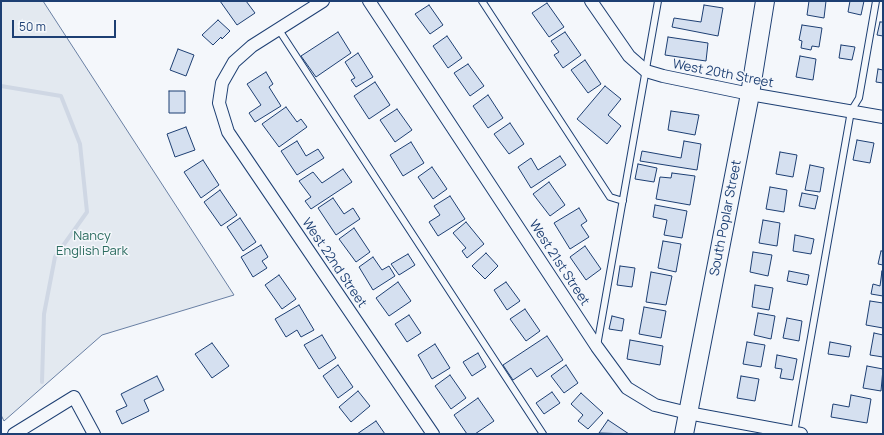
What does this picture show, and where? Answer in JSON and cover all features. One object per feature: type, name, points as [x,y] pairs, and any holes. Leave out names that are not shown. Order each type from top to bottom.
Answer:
[{"type":"main road","name":"South Poplar Street","points":[[684,434],[750,94],[765,1]]},
{"type":"street","points":[[279,30],[323,1]]},
{"type":"street","name":"West 21st Street","points":[[369,1],[597,347],[627,388],[655,405],[688,413],[797,434]]},
{"type":"street","name":"West 20th Street","points":[[591,1],[629,56],[646,71],[663,76],[750,94],[883,117]]},
{"type":"street","name":"West 22nd Street","points":[[279,30],[252,46],[234,62],[222,83],[219,103],[228,132],[433,434]]},
{"type":"street","points":[[14,434],[74,397],[94,434]]},
{"type":"lane","points":[[482,1],[610,197],[623,201]]},
{"type":"lane","points":[[597,347],[658,1]]},
{"type":"lane","points":[[797,434],[851,111],[859,98],[876,1]]},
{"type":"lane","points":[[279,30],[543,434]]},
{"type":"green space","name":"Nancy English Park","points":[[1,1],[43,1],[234,295],[102,335],[4,421],[1,415]]},
{"type":"building","points":[[220,1],[246,1],[255,13],[237,25]]},
{"type":"building","points":[[809,1],[826,1],[824,18],[807,15]]},
{"type":"building","points":[[850,1],[864,1],[861,15],[848,12]]},
{"type":"building","points":[[547,3],[564,27],[549,37],[532,13]]},
{"type":"building","points":[[429,5],[443,25],[430,34],[415,14]]},
{"type":"building","points":[[704,5],[723,8],[718,36],[672,27],[674,18],[701,22]]},
{"type":"building","points":[[218,20],[230,31],[213,45],[202,35]]},
{"type":"building","points":[[880,22],[883,22],[883,36],[877,35]]},
{"type":"building","points":[[802,25],[822,28],[819,47],[812,46],[811,50],[801,48],[802,41],[799,40]]},
{"type":"building","points":[[338,32],[351,53],[316,77],[301,56]]},
{"type":"building","points":[[565,32],[581,55],[563,68],[554,55],[559,52],[551,41]]},
{"type":"building","points":[[447,36],[462,58],[448,68],[433,46]]},
{"type":"building","points":[[668,37],[708,43],[706,61],[665,55]]},
{"type":"building","points":[[841,45],[855,47],[852,60],[839,58]]},
{"type":"building","points":[[178,49],[194,55],[186,76],[170,70]]},
{"type":"building","points":[[358,53],[373,77],[356,87],[351,80],[355,78],[345,62]]},
{"type":"building","points":[[800,56],[816,59],[813,80],[796,77]]},
{"type":"building","points":[[585,60],[601,84],[588,93],[571,70]]},
{"type":"building","points":[[468,64],[484,86],[470,96],[454,73]]},
{"type":"building","points":[[878,69],[883,70],[883,83],[876,82]]},
{"type":"building","points":[[266,72],[273,84],[269,87],[281,106],[255,122],[249,113],[261,105],[247,84]]},
{"type":"building","points":[[375,82],[390,105],[369,119],[354,96]]},
{"type":"building","points":[[605,86],[621,99],[608,115],[621,126],[607,144],[577,119]]},
{"type":"building","points":[[169,91],[185,91],[185,113],[169,113]]},
{"type":"building","points":[[488,95],[503,118],[488,128],[473,106]]},
{"type":"building","points":[[286,107],[297,122],[301,119],[307,127],[279,147],[262,124]]},
{"type":"building","points":[[397,109],[412,130],[395,142],[380,120]]},
{"type":"building","points":[[671,111],[699,115],[695,135],[668,130]]},
{"type":"building","points":[[510,123],[524,144],[509,154],[494,134]]},
{"type":"building","points":[[186,127],[195,150],[175,157],[167,134]]},
{"type":"building","points":[[857,140],[874,143],[870,163],[853,160]]},
{"type":"building","points":[[297,141],[306,156],[318,149],[324,158],[297,175],[281,151]]},
{"type":"building","points":[[684,141],[701,144],[697,170],[640,161],[642,151],[681,158]]},
{"type":"building","points":[[411,142],[424,163],[403,176],[390,155]]},
{"type":"building","points":[[780,152],[797,155],[793,177],[776,174]]},
{"type":"building","points":[[560,156],[566,165],[531,188],[518,167],[531,158],[538,170]]},
{"type":"building","points":[[203,160],[219,185],[201,198],[184,172]]},
{"type":"building","points":[[638,164],[657,168],[654,182],[635,179]]},
{"type":"building","points":[[810,165],[824,168],[820,192],[805,190]]},
{"type":"building","points":[[432,167],[447,189],[433,199],[418,177]]},
{"type":"building","points":[[343,169],[352,182],[311,209],[305,201],[311,197],[299,181],[313,172],[322,183]]},
{"type":"building","points":[[672,173],[695,176],[690,205],[656,199],[660,177],[671,178]]},
{"type":"building","points":[[549,182],[565,205],[550,216],[533,194]]},
{"type":"building","points":[[770,187],[787,190],[784,212],[766,209]]},
{"type":"building","points":[[220,190],[237,215],[221,226],[204,202]]},
{"type":"building","points":[[802,193],[818,196],[815,209],[799,206]]},
{"type":"building","points":[[450,196],[465,219],[438,236],[429,222],[440,215],[434,206]]},
{"type":"building","points":[[333,198],[344,214],[353,208],[360,219],[336,235],[318,208]]},
{"type":"building","points":[[655,205],[687,211],[682,238],[664,235],[667,220],[653,217]]},
{"type":"building","points":[[579,208],[587,221],[581,225],[589,237],[570,249],[554,223]]},
{"type":"building","points":[[240,218],[256,242],[243,251],[227,227]]},
{"type":"building","points":[[763,220],[780,223],[777,246],[759,243]]},
{"type":"building","points":[[466,222],[484,244],[467,258],[462,251],[466,248],[453,233]]},
{"type":"building","points":[[354,228],[370,252],[356,262],[339,239]]},
{"type":"building","points":[[795,235],[814,239],[811,254],[793,251]]},
{"type":"building","points":[[663,241],[681,244],[676,272],[658,268]]},
{"type":"building","points":[[261,245],[268,257],[262,261],[267,268],[253,277],[241,257]]},
{"type":"building","points":[[585,246],[601,269],[586,280],[570,257]]},
{"type":"building","points":[[881,251],[883,251],[883,265],[878,264]]},
{"type":"building","points":[[753,252],[772,255],[768,276],[750,272]]},
{"type":"building","points":[[486,253],[498,266],[485,279],[472,266]]},
{"type":"building","points":[[408,254],[415,265],[399,275],[391,264]]},
{"type":"building","points":[[373,257],[382,270],[389,266],[395,276],[373,290],[359,267]]},
{"type":"building","points":[[620,266],[635,268],[632,287],[617,285]]},
{"type":"building","points":[[789,271],[809,275],[807,285],[787,281]]},
{"type":"building","points":[[882,271],[883,296],[871,294],[873,284],[880,286]]},
{"type":"building","points":[[651,272],[672,276],[666,305],[646,302]]},
{"type":"building","points":[[279,275],[296,299],[282,309],[265,285]]},
{"type":"building","points":[[398,282],[411,301],[389,316],[376,298]]},
{"type":"building","points":[[506,282],[520,301],[507,310],[494,290]]},
{"type":"building","points":[[755,285],[773,288],[769,310],[752,307]]},
{"type":"building","points":[[870,301],[883,303],[883,328],[866,325]]},
{"type":"building","points":[[299,305],[314,330],[301,337],[297,330],[286,337],[275,319]]},
{"type":"building","points":[[644,307],[666,311],[661,338],[639,334]]},
{"type":"building","points":[[525,309],[540,331],[526,341],[510,319]]},
{"type":"building","points":[[758,313],[775,316],[771,339],[754,335]]},
{"type":"building","points":[[409,315],[421,333],[407,342],[395,324]]},
{"type":"building","points":[[612,316],[624,319],[622,331],[609,329]]},
{"type":"building","points":[[787,318],[802,321],[799,341],[783,338]]},
{"type":"building","points":[[874,333],[883,335],[883,357],[870,355]]},
{"type":"building","points":[[322,335],[336,358],[319,369],[304,345]]},
{"type":"building","points":[[547,336],[563,360],[537,377],[531,368],[513,380],[503,365]]},
{"type":"building","points":[[630,340],[663,346],[660,365],[627,359]]},
{"type":"building","points":[[747,342],[765,345],[761,367],[743,364]]},
{"type":"building","points":[[830,342],[851,346],[849,357],[828,354]]},
{"type":"building","points":[[212,343],[229,366],[212,378],[195,354]]},
{"type":"building","points":[[435,344],[450,368],[432,379],[418,355]]},
{"type":"building","points":[[478,353],[486,367],[472,376],[463,362]]},
{"type":"building","points":[[777,355],[797,359],[793,380],[780,378],[782,369],[775,368]]},
{"type":"building","points":[[338,365],[353,387],[338,398],[323,376]]},
{"type":"building","points":[[566,365],[578,383],[564,393],[551,376]]},
{"type":"building","points":[[867,366],[883,369],[881,391],[863,388]]},
{"type":"building","points":[[450,375],[466,398],[451,409],[435,386]]},
{"type":"building","points":[[157,376],[164,390],[144,400],[149,411],[122,424],[116,411],[127,406],[121,394]]},
{"type":"building","points":[[741,376],[759,379],[755,401],[737,398]]},
{"type":"building","points":[[358,391],[370,406],[351,422],[339,407]]},
{"type":"building","points":[[552,392],[560,403],[544,414],[536,403]]},
{"type":"building","points":[[581,393],[603,413],[588,429],[578,421],[583,415],[571,404]]},
{"type":"building","points":[[851,395],[871,399],[867,423],[831,417],[833,404],[849,407]]},
{"type":"building","points":[[478,398],[494,421],[475,434],[467,434],[454,415]]},
{"type":"building","points":[[608,420],[629,434],[599,433]]},
{"type":"building","points":[[376,421],[385,434],[357,434]]},
{"type":"waterway","points":[[1,86],[61,96],[80,144],[87,212],[55,257],[44,314],[42,382]]}]
